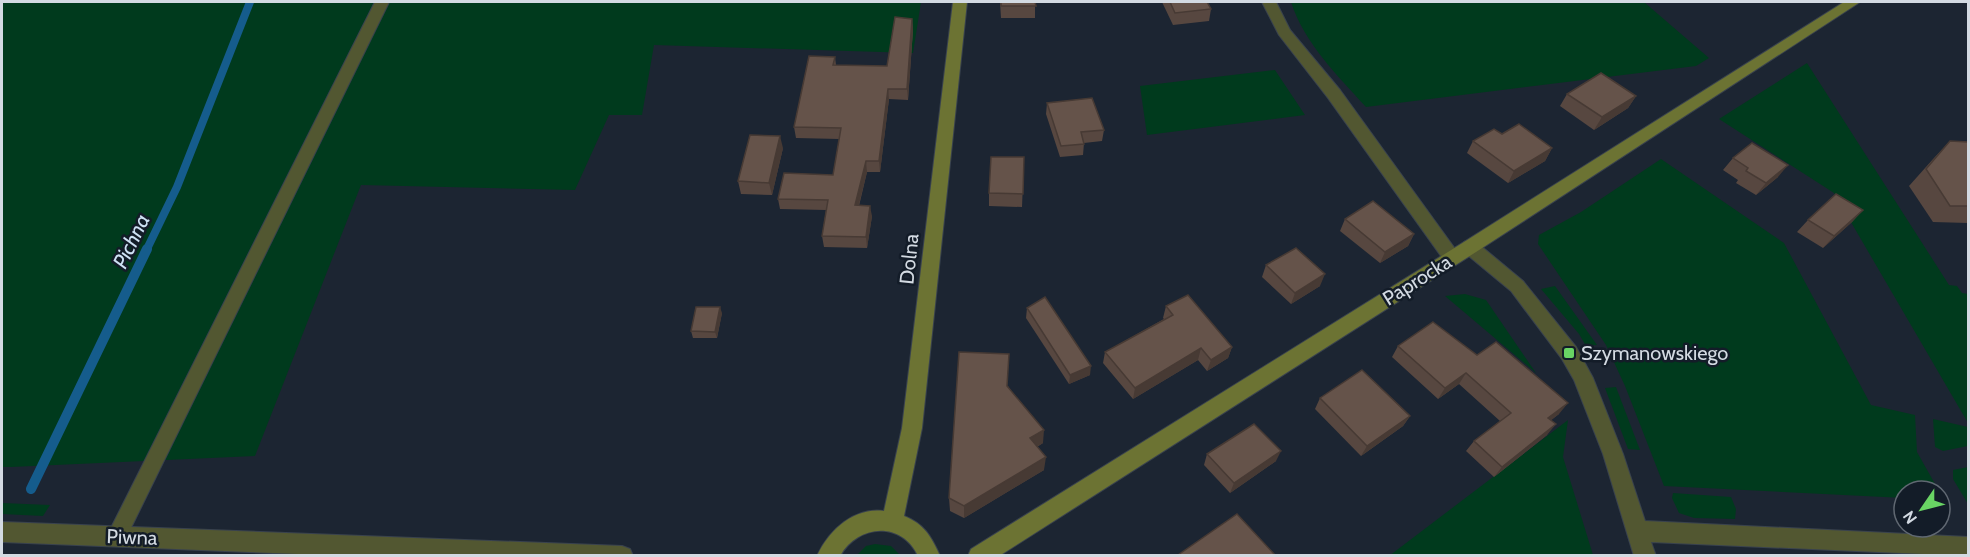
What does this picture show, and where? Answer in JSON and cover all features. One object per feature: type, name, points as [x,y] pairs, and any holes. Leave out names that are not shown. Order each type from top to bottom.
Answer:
[{"type":"street","name":"Dolna","points":[[893,520],[912,428],[960,2]]},
{"type":"street","points":[[1269,2],[1284,32],[1334,94],[1452,258]]},
{"type":"street","name":"Paprocka","points":[[979,555],[1470,247],[1853,2]]},
{"type":"street","points":[[1470,247],[1517,286],[1569,353],[1583,378],[1613,454],[1645,555]]},
{"type":"street","points":[[828,555],[831,547],[843,533],[858,524],[875,519],[893,520],[907,526],[919,536],[929,555]]},
{"type":"street","points":[[1637,531],[1968,547]]},
{"type":"street","name":"Piwna","points":[[2,532],[622,555]]},
{"type":"lane","points":[[117,536],[382,2]]},
{"type":"green space","points":[[2,2],[921,2],[913,53],[654,45],[642,115],[609,115],[575,190],[361,185],[255,456],[2,467]]},
{"type":"green space","points":[[1291,2],[1644,2],[1709,58],[1696,66],[1366,107],[1313,45]]},
{"type":"green space","points":[[1807,63],[1949,285],[1957,286],[1962,293],[1968,294],[1968,423],[1834,193],[1719,119]]},
{"type":"green space","points":[[1275,70],[1305,115],[1147,135],[1140,86]]},
{"type":"green space","points":[[1661,159],[1784,243],[1871,405],[1915,415],[1917,452],[1932,479],[1892,479],[1892,497],[1664,486],[1625,386],[1606,345],[1538,244],[1539,235],[1581,212]]},
{"type":"green space","points":[[1555,286],[1597,345],[1586,346],[1579,334],[1541,289]]},
{"type":"green space","points":[[1465,294],[1486,300],[1536,373],[1445,296]]},
{"type":"green space","points":[[1616,387],[1640,450],[1628,449],[1605,388]]},
{"type":"green space","points":[[1933,419],[1968,427],[1968,446],[1943,451],[1935,447]]},
{"type":"green space","points":[[1568,420],[1563,457],[1593,555],[1389,556]]},
{"type":"green space","points":[[1968,467],[1968,504],[1953,479],[1953,470]]},
{"type":"green space","points":[[1673,493],[1731,497],[1736,509],[1735,519],[1694,518],[1679,513],[1672,498]]},
{"type":"green space","points":[[2,503],[50,505],[43,516],[2,514]]},
{"type":"green space","points":[[875,544],[891,546],[900,555],[857,555],[866,546]]},
{"type":"building","points":[[1001,2],[1035,2],[1036,6],[1001,6]]},
{"type":"building","points":[[1170,2],[1207,2],[1211,9],[1175,13]]},
{"type":"building","points":[[895,17],[912,19],[907,89],[888,89],[879,161],[866,161],[855,205],[870,206],[866,237],[822,236],[828,200],[778,199],[784,173],[833,175],[841,128],[794,127],[809,56],[835,57],[833,65],[887,66]]},
{"type":"building","points":[[1601,73],[1636,96],[1602,117],[1567,94]]},
{"type":"building","points":[[1092,98],[1104,130],[1081,132],[1084,144],[1061,146],[1047,103]]},
{"type":"building","points":[[1519,124],[1552,148],[1514,171],[1473,141],[1494,129],[1502,134]]},
{"type":"building","points":[[750,135],[780,136],[769,183],[738,181]]},
{"type":"building","points":[[1950,141],[1968,142],[1968,206],[1950,206],[1926,169]]},
{"type":"building","points":[[1752,143],[1788,165],[1766,183],[1746,171],[1748,168],[1733,158]]},
{"type":"building","points":[[991,157],[1024,157],[1023,194],[989,193]]},
{"type":"building","points":[[1836,194],[1863,210],[1834,236],[1808,220]]},
{"type":"building","points":[[1373,201],[1414,234],[1385,252],[1345,219]]},
{"type":"building","points":[[1296,248],[1325,274],[1295,293],[1266,265]]},
{"type":"building","points":[[1188,295],[1232,347],[1211,360],[1201,348],[1135,388],[1105,352],[1173,315],[1166,306]]},
{"type":"building","points":[[1045,297],[1091,366],[1070,375],[1027,308]]},
{"type":"building","points":[[696,307],[720,307],[715,332],[691,331]]},
{"type":"building","points":[[1433,322],[1477,355],[1496,342],[1568,403],[1548,418],[1556,424],[1502,467],[1474,441],[1511,413],[1466,373],[1445,388],[1398,346]]},
{"type":"building","points":[[959,352],[1009,354],[1007,386],[1044,430],[1030,438],[1046,457],[964,506],[949,498]]},
{"type":"building","points":[[1362,370],[1410,416],[1367,446],[1320,398]]},
{"type":"building","points":[[1254,424],[1281,451],[1234,483],[1207,454]]},
{"type":"building","points":[[1237,514],[1275,555],[1178,555]]},
{"type":"waterway","name":"Pichna","points":[[146,251],[177,187],[250,2]]},
{"type":"waterway","name":"Pichna","points":[[31,489],[147,249]]},
{"type":"place","name":"Szymanowskiego","points":[[1569,353]]}]
